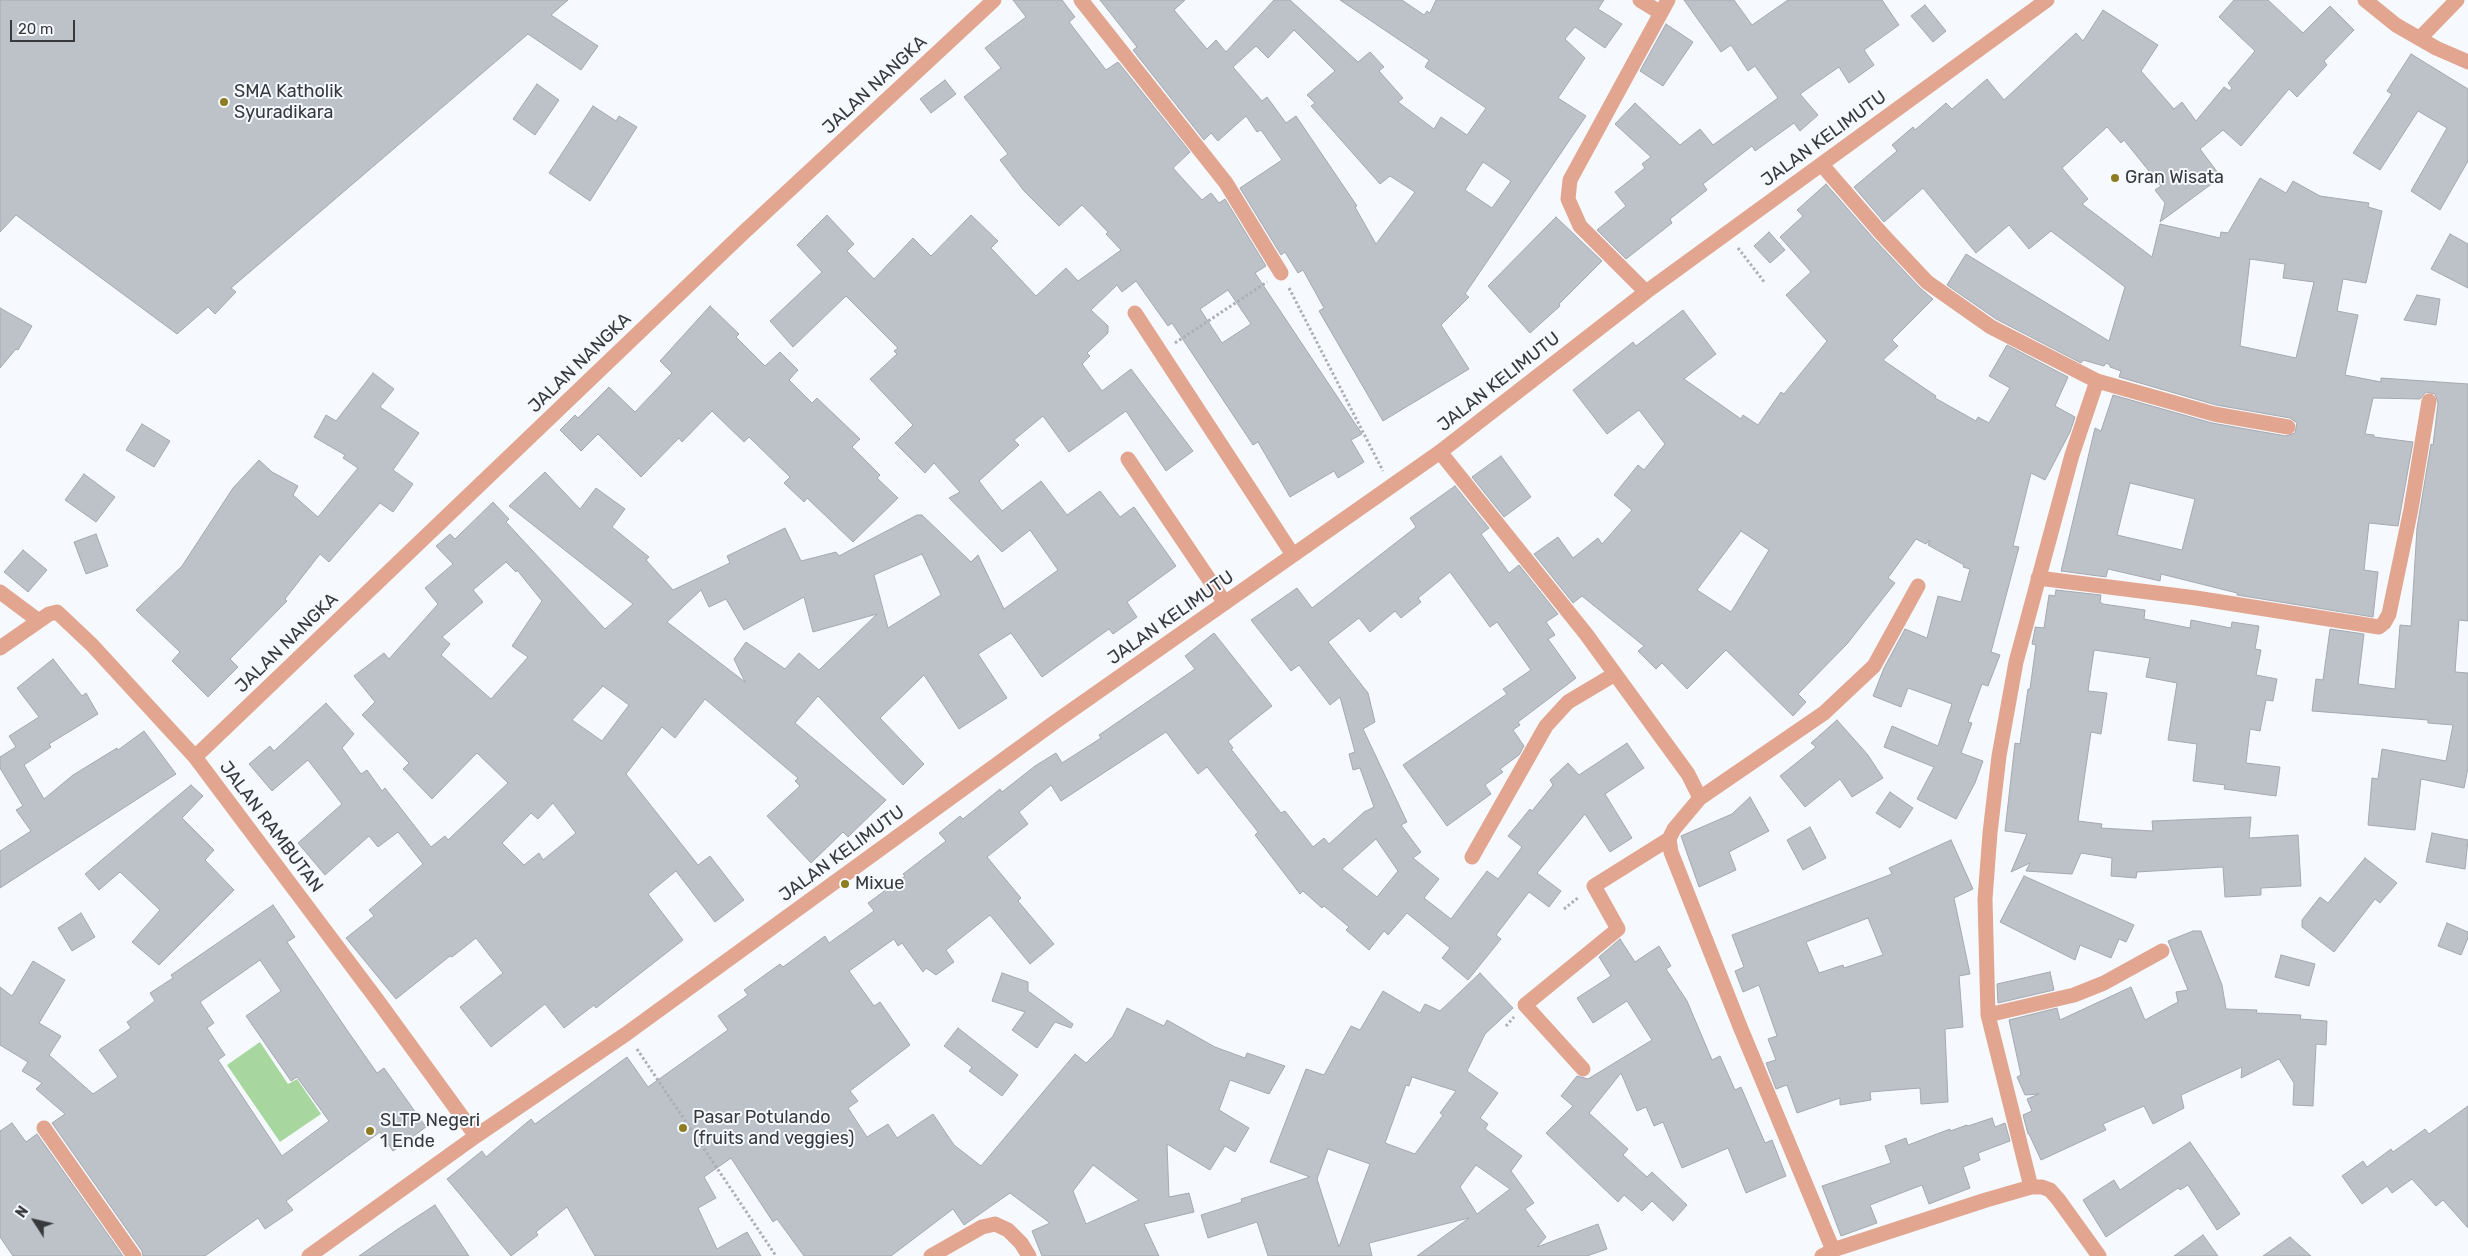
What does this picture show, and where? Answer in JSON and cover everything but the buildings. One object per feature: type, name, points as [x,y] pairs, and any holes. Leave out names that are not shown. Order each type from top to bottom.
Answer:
[{"type":"street","name":"JALAN NANGKA","points":[[194,757],[742,234],[994,0]]},
{"type":"street","points":[[1081,0],[1226,183],[1281,272]]},
{"type":"street","points":[[1640,0],[1661,14]]},
{"type":"street","points":[[1646,292],[1580,226],[1568,198],[1570,180],[1668,0]]},
{"type":"street","name":"JALAN KELIMUTU","points":[[310,1256],[476,1136],[626,1034],[1055,722],[1440,452],[1646,292],[2047,0]]},
{"type":"street","points":[[2365,0],[2396,26],[2468,62]]},
{"type":"street","points":[[2420,38],[2457,0]]},
{"type":"street","points":[[1822,165],[1881,233],[1927,282],[1991,327],[2097,381],[2214,414],[2288,427]]},
{"type":"street","points":[[1135,313],[1293,555]]},
{"type":"street","points":[[2031,1187],[1988,1015],[1985,899],[1990,833],[1999,756],[2016,662],[2072,456],[2097,381]]},
{"type":"street","points":[[2038,578],[2196,598],[2379,627],[2384,623],[2389,614],[2411,509],[2428,401]]},
{"type":"street","points":[[1440,452],[1586,634],[1688,774],[1700,798]]},
{"type":"street","points":[[1128,459],[1225,603]]},
{"type":"street","points":[[1918,586],[1874,666],[1824,713],[1700,798],[1674,829],[1670,839],[1672,852],[1828,1253],[2031,1187],[2042,1187],[2050,1190],[2099,1256]]},
{"type":"street","points":[[0,592],[39,621]]},
{"type":"street","name":"JALAN RAMBUTAN","points":[[0,648],[54,612],[65,617],[194,757],[378,1001],[476,1136]]},
{"type":"street","points":[[1472,857],[1546,726],[1568,702],[1614,674]]},
{"type":"street","points":[[1583,1069],[1525,1005],[1618,929],[1594,886],[1670,839]]},
{"type":"street","points":[[1988,1015],[2082,992],[2104,983],[2162,951]]},
{"type":"street","points":[[44,1128],[134,1256]]},
{"type":"street","points":[[932,1256],[982,1227],[995,1224],[1008,1230],[1021,1243],[1029,1256]]},
{"type":"path","points":[[1726,233],[1765,283]]},
{"type":"path","points":[[1162,352],[1281,272],[1391,486]]},
{"type":"path","points":[[626,1034],[776,1256]]},
{"type":"green space","points":[[260,1042],[288,1084],[297,1079],[321,1114],[280,1142],[227,1065]]},
{"type":"place","name":"SMA Katholik Syuradikara","points":[[224,102]]},
{"type":"place","name":"Gran Wisata","points":[[2115,178]]},
{"type":"place","name":"Mixue","points":[[845,884]]},
{"type":"place","name":"Pasar Potulando (fruits and veggies)","points":[[683,1128]]},
{"type":"place","name":"SLTP Negeri 1 Ende","points":[[370,1131]]}]
